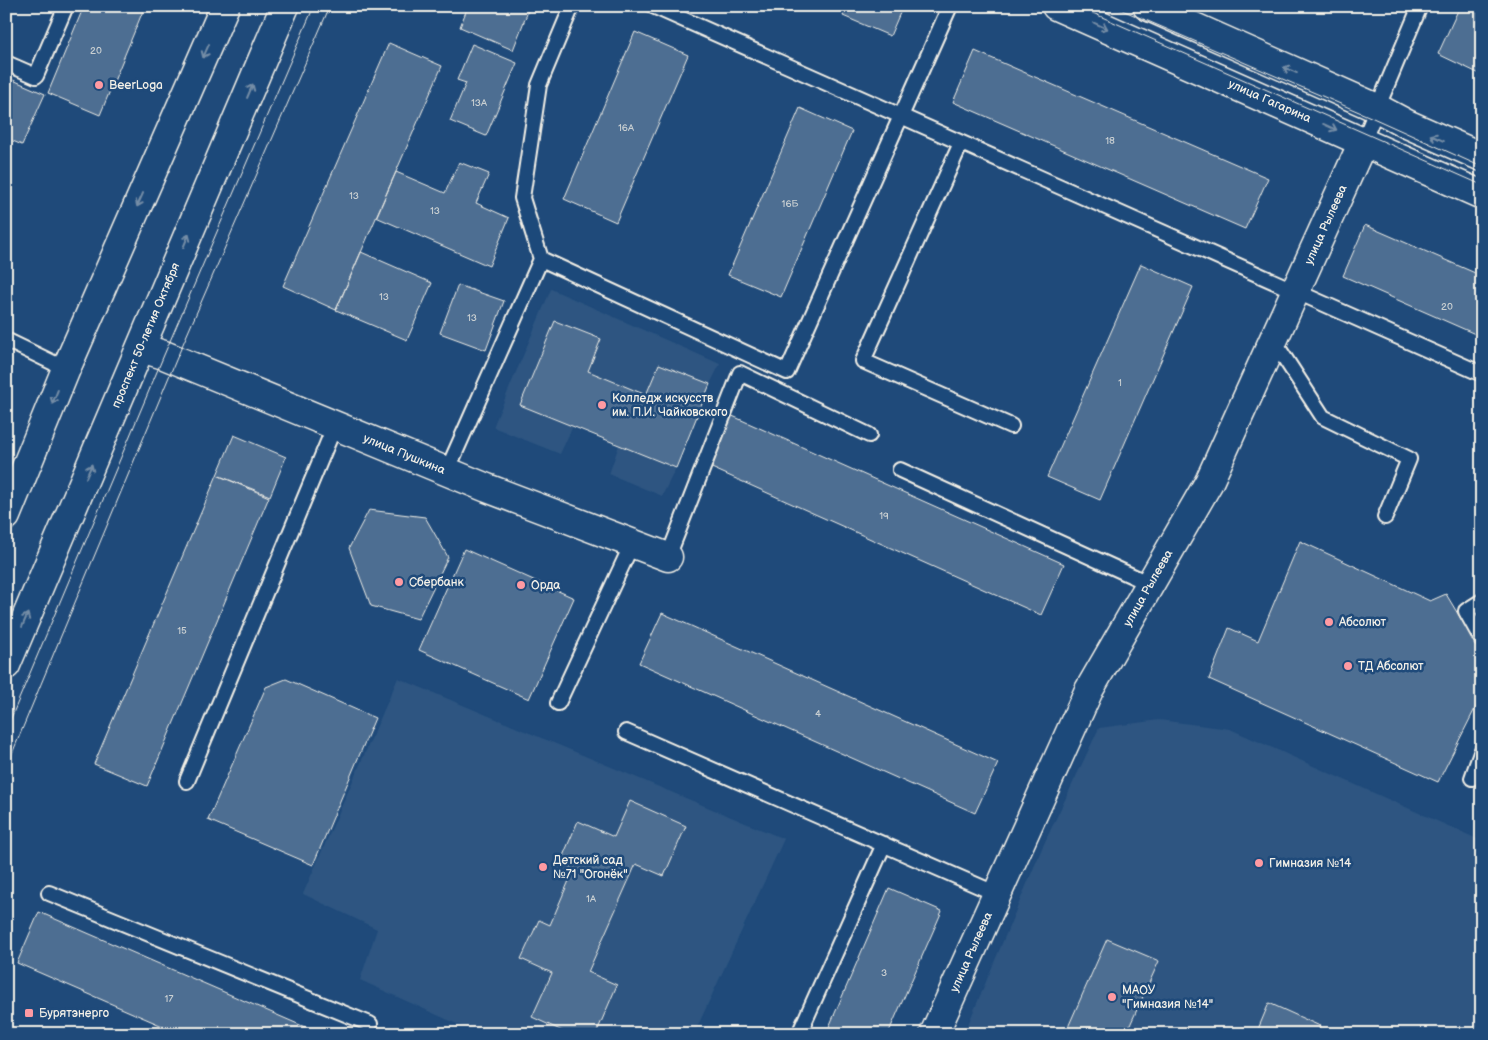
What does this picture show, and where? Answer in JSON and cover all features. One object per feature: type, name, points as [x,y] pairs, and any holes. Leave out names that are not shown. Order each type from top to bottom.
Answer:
[{"type":"street","points":[[6,516],[66,369],[225,6]]},
{"type":"street","name":"проспект 50-летия Октября","points":[[6,665],[286,6]]},
{"type":"street","name":"улица Гагарина","points":[[1056,6],[1482,195]]},
{"type":"street","points":[[1147,6],[1377,108],[1407,124],[1482,157]]},
{"type":"street","name":"улица Рылеева","points":[[934,1034],[1089,690],[1209,482],[1363,142]]},
{"type":"street","name":"улица Пушкина","points":[[141,348],[164,355],[447,471],[668,557]]},
{"type":"lane","points":[[6,63],[36,76],[66,6]]},
{"type":"lane","points":[[447,471],[541,259],[522,198],[539,85],[572,6]]},
{"type":"lane","points":[[653,6],[1482,374]]},
{"type":"lane","points":[[541,259],[787,372],[950,6]]},
{"type":"lane","points":[[1363,142],[1420,6]]},
{"type":"lane","points":[[961,143],[863,361],[1011,426]]},
{"type":"lane","points":[[6,340],[66,369]]},
{"type":"lane","points":[[1273,340],[1323,417],[1409,459],[1385,517]]},
{"type":"lane","points":[[668,557],[740,373],[869,435]]},
{"type":"lane","points":[[187,780],[335,425]]},
{"type":"lane","points":[[900,470],[1150,584]]},
{"type":"lane","points":[[558,704],[632,544]]},
{"type":"lane","points":[[1482,601],[1466,611],[1482,640]]},
{"type":"lane","points":[[626,732],[997,894]]},
{"type":"lane","points":[[1472,778],[1482,750]]},
{"type":"lane","points":[[799,1034],[884,844]]},
{"type":"lane","points":[[49,893],[370,1024],[367,1034]]},
{"type":"shaded area","name":"Колледж искусств им. П.И. Чайковского","points":[[551,289],[720,364],[676,468],[662,496],[609,474],[619,445],[573,426],[560,454],[493,427]]},
{"type":"shaded area","name":"Детский сад №71 \"Огонёк\"","points":[[398,678],[784,839],[694,1034],[479,1034],[360,980],[377,929],[303,894]]},
{"type":"shaded area","name":"Гимназия №14","points":[[1159,720],[1230,729],[1482,841],[1482,1020],[1475,1034],[964,1034],[1042,848],[1099,728]]},
{"type":"building","points":[[84,6],[145,6],[100,115],[48,93]]},
{"type":"building","points":[[468,6],[530,6],[513,50],[460,27]]},
{"type":"building","points":[[847,6],[903,6],[890,36],[843,16]]},
{"type":"building","points":[[1460,6],[1482,6],[1482,75],[1438,54]]},
{"type":"building","points":[[635,32],[688,55],[616,222],[564,199]]},
{"type":"building","points":[[389,43],[442,66],[336,310],[283,286]]},
{"type":"building","points":[[472,44],[517,63],[486,136],[450,121],[466,83],[457,80]]},
{"type":"building","points":[[975,51],[1268,178],[1245,229],[953,102]]},
{"type":"building","points":[[6,77],[45,94],[22,145],[6,138]]},
{"type":"building","points":[[800,108],[852,131],[781,297],[728,275]]},
{"type":"building","points":[[459,162],[489,174],[476,203],[509,218],[489,266],[376,217],[396,172],[445,193]]},
{"type":"building","points":[[1365,225],[1482,276],[1482,337],[1343,276]]},
{"type":"building","points":[[361,252],[432,283],[407,340],[336,310]]},
{"type":"building","points":[[1141,264],[1193,287],[1100,500],[1047,477]]},
{"type":"building","points":[[458,285],[504,301],[486,350],[440,333]]},
{"type":"building","points":[[555,321],[601,339],[588,371],[646,395],[659,364],[710,384],[676,468],[520,405]]},
{"type":"building","points":[[728,414],[1064,564],[1041,615],[705,465]]},
{"type":"building","points":[[234,435],[286,457],[270,496],[217,475]]},
{"type":"building","points":[[217,475],[269,497],[147,786],[94,764]]},
{"type":"building","name":"Сбербанк","points":[[369,510],[425,517],[448,557],[418,619],[371,606],[349,548]]},
{"type":"building","name":"ТД Абсолют","points":[[1300,541],[1430,601],[1446,594],[1482,654],[1482,695],[1438,782],[1209,679],[1229,628],[1258,641]]},
{"type":"building","points":[[464,549],[574,598],[529,699],[419,650]]},
{"type":"building","points":[[662,613],[998,763],[975,813],[639,663]]},
{"type":"building","points":[[286,679],[375,718],[313,865],[208,820],[266,687]]},
{"type":"building","points":[[630,801],[686,826],[664,876],[636,864],[588,972],[617,985],[596,1034],[569,1034],[532,1017],[552,973],[521,959],[539,920],[550,925],[574,869],[560,863],[578,821],[614,837]]},
{"type":"building","points":[[889,888],[942,911],[888,1034],[826,1034]]},
{"type":"building","points":[[39,912],[321,1034],[181,1034],[17,963]]},
{"type":"building","name":"МАОУ \"Гимназия №14\"","points":[[1107,939],[1159,961],[1126,1034],[1065,1034]]},
{"type":"building","points":[[1269,1003],[1320,1026],[1317,1034],[1256,1034]]},
{"type":"tram line","points":[[6,730],[314,6]]},
{"type":"tram line","points":[[6,768],[176,360],[330,6]]},
{"type":"tram line","points":[[1077,6],[1482,185]]},
{"type":"tram line","points":[[1113,6],[1482,167]]},
{"type":"place","name":"BeerLoga","points":[[99,85]]},
{"type":"place","name":"Колледж искусств им. П.И. Чайковского","points":[[602,405]]},
{"type":"place","name":"Сбербанк","points":[[399,582]]},
{"type":"place","name":"Орда","points":[[521,585]]},
{"type":"place","name":"Абсолют","points":[[1329,622]]},
{"type":"place","name":"ТД Абсолют","points":[[1348,666]]},
{"type":"place","name":"Гимназия №14","points":[[1259,863]]},
{"type":"place","name":"Детский сад №71 \"Огонёк\"","points":[[543,867]]},
{"type":"place","name":"МАОУ \"Гимназия №14\"","points":[[1112,997]]},
{"type":"place","name":"Бурятэнерго","points":[[29,1013]]}]
